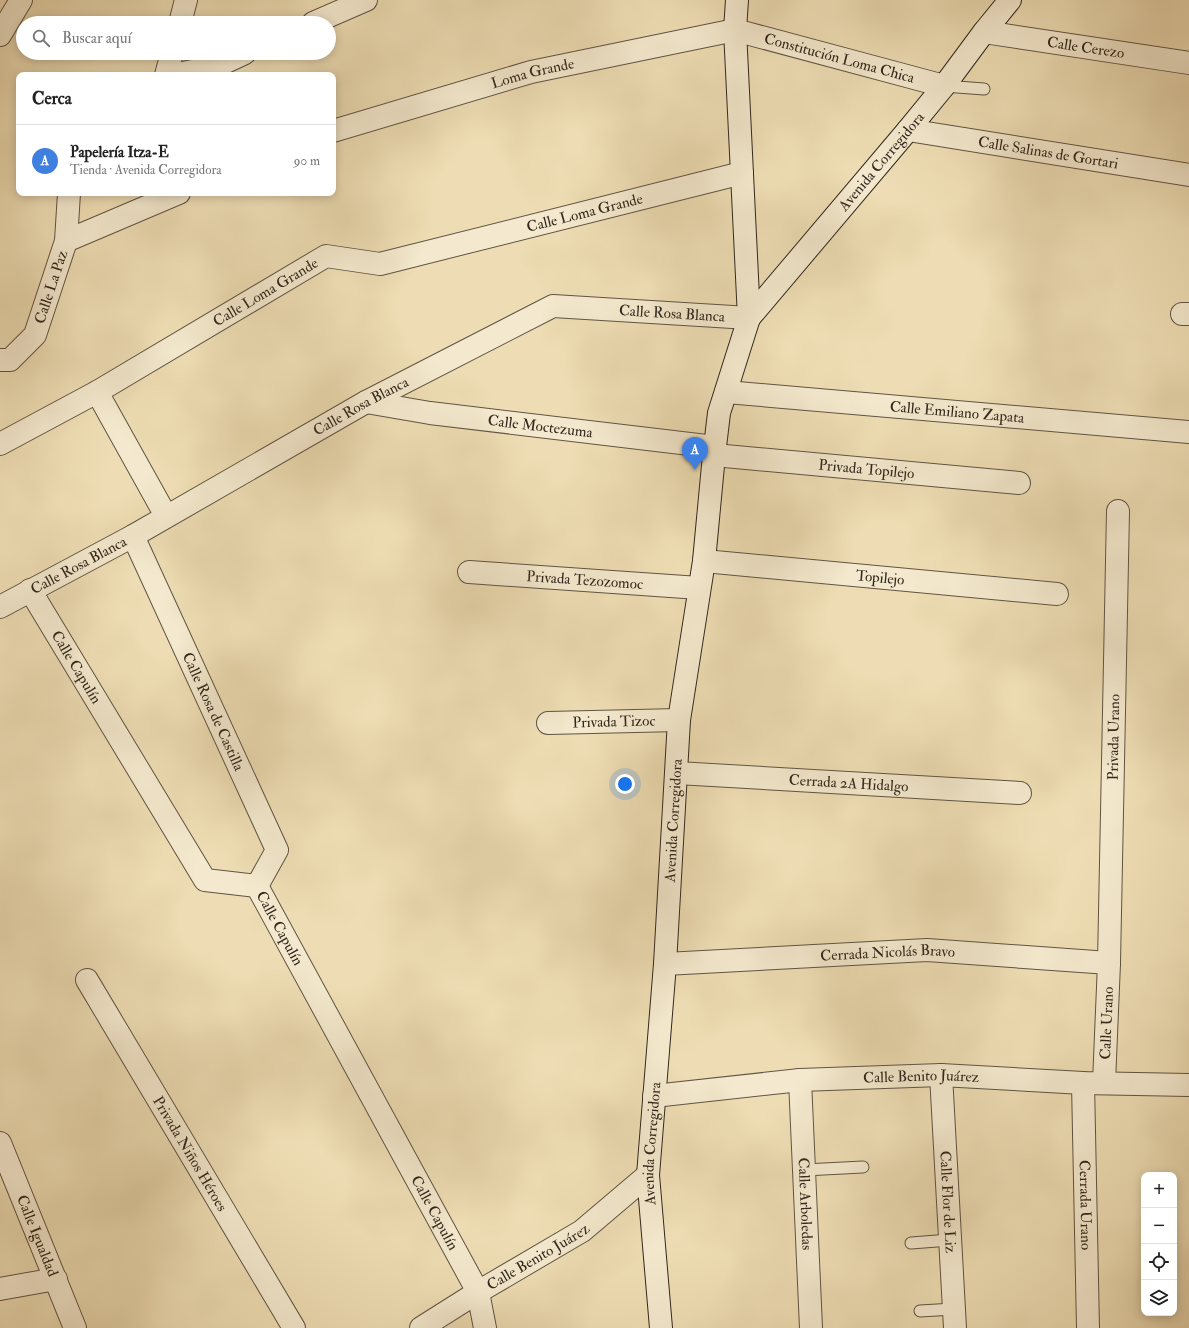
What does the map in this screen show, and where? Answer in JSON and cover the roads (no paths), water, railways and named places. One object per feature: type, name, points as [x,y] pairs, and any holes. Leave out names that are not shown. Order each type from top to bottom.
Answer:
[{"type":"street","points":[[2,26],[21,0]]},
{"type":"street","points":[[182,16],[186,0]]},
{"type":"street","points":[[329,16],[366,0]]},
{"type":"street","name":"Avenida Corregidora","points":[[661,1328],[648,1175],[665,964],[679,720],[704,561],[719,413],[749,318],[735,30],[737,0]]},
{"type":"street","name":"Avenida Corregidora","points":[[749,318],[908,130],[1010,0]]},
{"type":"street","name":"Constitución Loma Chica","points":[[735,30],[944,86]]},
{"type":"street","name":"Loma Grande","points":[[336,130],[531,72],[735,30]]},
{"type":"street","name":"Calle Cerezo","points":[[984,32],[1189,63]]},
{"type":"street","points":[[167,72],[170,60]]},
{"type":"street","points":[[188,72],[217,66],[230,60]]},
{"type":"street","name":"Calle Salinas de Gortari","points":[[908,130],[1189,175]]},
{"type":"street","name":"Calle Loma Grande","points":[[0,444],[97,392],[326,256],[380,264],[742,173]]},
{"type":"street","name":"Calle La Paz","points":[[0,360],[10,360],[35,335],[66,240],[69,196]]},
{"type":"street","points":[[66,240],[172,196]]},
{"type":"street","name":"Calle Rosa Blanca","points":[[0,606],[133,536],[366,402],[553,306],[749,318]]},
{"type":"street","points":[[97,392],[166,516]]},
{"type":"street","name":"Calle Emiliano Zapata","points":[[726,392],[1189,432]]},
{"type":"street","name":"Calle Moctezuma","points":[[366,402],[430,413],[714,451]]},
{"type":"street","name":"Privada Topilejo","points":[[714,451],[1019,483]]},
{"type":"street","name":"Privada Urano","points":[[1109,963],[1118,511]]},
{"type":"street","name":"Calle Rosa de Castilla","points":[[133,536],[277,850],[257,886]]},
{"type":"street","name":"Topilejo","points":[[704,561],[1057,594]]},
{"type":"street","name":"Privada Tezozomoc","points":[[469,572],[699,588]]},
{"type":"street","name":"Calle Capulín","points":[[30,590],[205,880],[257,886],[478,1292],[485,1328]]},
{"type":"street","name":"Privada Tizoc","points":[[548,723],[679,720]]},
{"type":"street","name":"Cerrada 2A Hidalgo","points":[[677,773],[1020,793]]},
{"type":"street","name":"Cerrada Nicolás Bravo","points":[[665,964],[927,950],[1109,963]]},
{"type":"street","name":"Calle Urano","points":[[1093,1083],[1109,963]]},
{"type":"street","name":"Privada Niños Héroes","points":[[87,980],[294,1328]]},
{"type":"street","name":"Calle Benito Juárez","points":[[654,1096],[800,1080],[941,1075],[1093,1083],[1189,1085]]},
{"type":"street","name":"Calle Flor de Liz","points":[[941,1075],[955,1318]]},
{"type":"street","name":"Calle Arboledas","points":[[800,1080],[811,1328]]},
{"type":"street","name":"Cerrada Urano","points":[[1088,1328],[1093,1083]]},
{"type":"street","name":"Calle Igualdad","points":[[0,1145],[75,1328]]},
{"type":"street","name":"Calle Benito Juárez","points":[[421,1328],[478,1292],[582,1231],[648,1175]]},
{"type":"street","points":[[0,1289],[56,1279]]},
{"type":"lane","points":[[944,86],[984,89]]},
{"type":"lane","points":[[804,1170],[863,1167]]},
{"type":"lane","points":[[911,1242],[950,1240]]},
{"type":"lane","points":[[920,1311],[955,1318]]},
{"type":"place","name":"Papelería Itza-E","points":[[695,470]]}]
